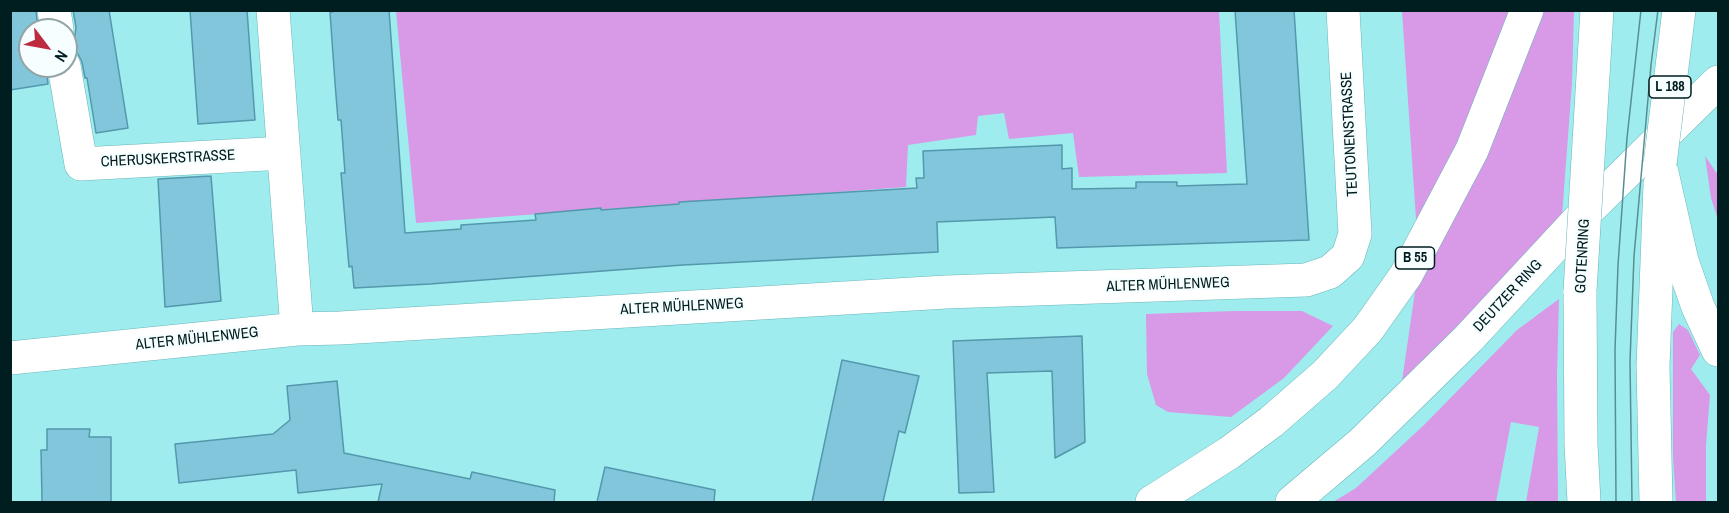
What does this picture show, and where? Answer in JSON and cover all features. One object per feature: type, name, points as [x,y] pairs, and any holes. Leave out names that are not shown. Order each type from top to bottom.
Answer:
[{"type":"main road","points":[[273,10],[297,329]]},
{"type":"main road","name":"TEUTONENSTRASSE","points":[[1343,10],[1355,234],[1348,256]]},
{"type":"main road","name":"B 55","points":[[1152,502],[1229,453],[1271,422],[1325,375],[1368,329],[1406,274],[1472,150],[1527,10]]},
{"type":"main road","name":"GOTENRING","points":[[1584,502],[1581,444],[1580,291],[1597,10]]},
{"type":"main road","name":"L 188","points":[[1656,502],[1653,366],[1660,164],[1679,10]]},
{"type":"main road","name":"CHERUSKERSTRASSE","points":[[66,78],[81,164],[284,153]]},
{"type":"main road","name":"DEUTZER RING","points":[[1292,502],[1363,442],[1468,339],[1585,213],[1719,82]]},
{"type":"main road","points":[[1660,164],[1682,261],[1698,307],[1716,344]]},
{"type":"main road","name":"ALTER MÜHLENWEG","points":[[10,358],[297,329],[946,292],[1305,280],[1330,272],[1348,256]]},
{"type":"shaded area","points":[[396,11],[1219,11],[1227,173],[1079,177],[1073,133],[1009,139],[1004,113],[978,116],[976,135],[908,145],[906,187],[416,223]]},
{"type":"shaded area","points":[[1402,11],[1574,11],[1572,83],[1562,216],[1489,294],[1402,381],[1419,264]]},
{"type":"shaded area","points":[[1705,156],[1718,175],[1718,220],[1711,198]]},
{"type":"shaded area","points":[[1559,299],[1558,502],[1526,502],[1539,427],[1511,422],[1496,502],[1333,502],[1356,488],[1424,425],[1517,330]]},
{"type":"shaded area","points":[[1302,311],[1333,326],[1284,378],[1231,417],[1168,412],[1156,405],[1147,374],[1146,314]]},
{"type":"shaded area","points":[[1679,324],[1688,330],[1700,355],[1691,369],[1710,395],[1706,445],[1706,502],[1676,502],[1673,457],[1673,332]]},
{"type":"building","points":[[10,10],[36,10],[37,18],[18,18],[18,78],[47,78],[48,84],[10,90]]},
{"type":"building","points":[[73,10],[109,10],[128,128],[96,133],[87,78],[85,78],[78,54],[78,18],[74,18]]},
{"type":"building","points":[[190,10],[247,10],[255,120],[198,124]]},
{"type":"building","points":[[333,10],[389,10],[405,233],[461,229],[461,225],[536,220],[535,214],[601,208],[601,210],[679,204],[679,202],[917,188],[916,178],[924,178],[923,151],[1062,145],[1062,169],[1072,168],[1072,189],[1136,188],[1136,182],[1177,182],[1177,186],[1247,184],[1235,10],[1294,10],[1309,240],[1057,248],[1055,217],[937,222],[938,252],[683,265],[354,288],[352,266],[349,267],[341,173],[345,173],[341,120],[338,120],[335,83],[330,12]]},
{"type":"building","points":[[211,176],[221,301],[165,307],[158,179]]},
{"type":"building","points":[[1082,336],[1085,442],[1055,458],[1052,371],[987,373],[994,492],[959,493],[953,341]]},
{"type":"building","points":[[842,360],[919,376],[905,433],[899,431],[883,502],[812,502]]},
{"type":"building","points":[[337,381],[344,453],[470,479],[472,472],[555,490],[554,502],[378,502],[382,484],[298,493],[296,470],[179,483],[175,444],[273,434],[290,420],[287,386]]},
{"type":"building","points":[[47,429],[90,429],[89,437],[111,437],[111,502],[42,502],[41,450],[47,450]]},
{"type":"building","points":[[605,467],[715,490],[714,502],[597,502]]},
{"type":"tram line","points":[[1616,502],[1615,350],[1618,265],[1627,138],[1641,10]]},
{"type":"tram line","points":[[1632,502],[1630,361],[1634,256],[1658,10]]}]
